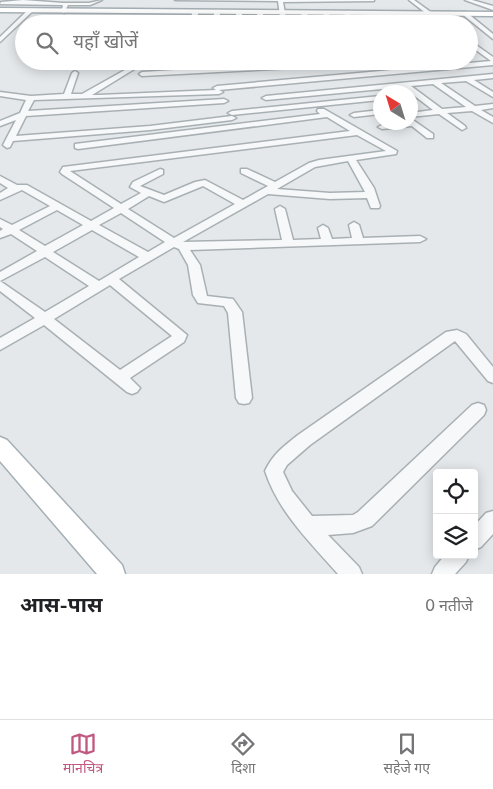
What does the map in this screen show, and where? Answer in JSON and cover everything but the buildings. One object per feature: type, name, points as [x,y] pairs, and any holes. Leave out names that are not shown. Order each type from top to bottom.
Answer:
[{"type":"main road","points":[[2,3],[31,10],[64,8],[195,13],[492,13]]},
{"type":"main road","points":[[1,448],[113,574]]},
{"type":"street","points":[[2,3],[26,1],[54,2],[64,8],[90,4],[100,0]]},
{"type":"street","points":[[176,0],[372,1]]},
{"type":"street","points":[[280,0],[281,13]]},
{"type":"street","points":[[411,0],[429,13]]},
{"type":"street","points":[[467,0],[492,13]]},
{"type":"street","points":[[215,13],[218,1]]},
{"type":"street","points":[[26,15],[31,10]]},
{"type":"street","points":[[0,40],[15,25]]},
{"type":"street","points":[[478,25],[493,37]]},
{"type":"street","points":[[478,44],[486,45]]},
{"type":"street","points":[[478,63],[493,62],[489,55],[480,51]]},
{"type":"street","points":[[83,97],[129,70]]},
{"type":"street","points":[[207,70],[212,82],[240,126]]},
{"type":"street","points":[[142,74],[182,83],[212,82],[238,70]]},
{"type":"street","points":[[0,345],[148,257],[179,245],[243,204],[312,165],[393,152],[327,115],[308,94],[293,70]]},
{"type":"street","points":[[350,70],[371,88]]},
{"type":"street","points":[[0,94],[31,98],[83,97],[182,83],[298,80],[409,70]]},
{"type":"street","points":[[67,96],[75,72]]},
{"type":"street","points":[[405,85],[493,76]]},
{"type":"street","points":[[468,79],[493,94]]},
{"type":"street","points":[[436,82],[493,121]]},
{"type":"street","points":[[266,98],[371,88]]},
{"type":"street","points":[[418,95],[462,128]]},
{"type":"street","points":[[31,98],[9,142],[92,120],[141,118],[224,100]]},
{"type":"street","points":[[0,124],[23,114],[92,120],[234,116],[373,98]]},
{"type":"street","points":[[418,118],[440,112],[493,106]]},
{"type":"street","points":[[354,115],[373,113]]},
{"type":"street","points":[[78,146],[327,115]]},
{"type":"street","points":[[418,125],[430,136]]},
{"type":"street","points":[[192,132],[202,152]]},
{"type":"street","points":[[244,398],[235,312],[228,302],[203,300],[198,295],[194,265],[179,245],[67,175],[64,170],[74,167],[359,132]]},
{"type":"street","points":[[350,158],[371,195],[375,206]]},
{"type":"street","points":[[244,171],[271,189],[330,196],[371,195]]},
{"type":"street","points":[[160,172],[134,185],[160,199],[168,199],[198,184],[205,183],[243,204]]},
{"type":"street","points":[[0,179],[15,188]]},
{"type":"street","points":[[0,196],[15,188],[24,187],[148,257]]},
{"type":"street","points":[[0,277],[148,193]]},
{"type":"street","points":[[0,235],[57,206]]},
{"type":"street","points":[[280,210],[288,244]]},
{"type":"street","points":[[0,222],[99,287]]},
{"type":"street","points":[[354,225],[358,241]]},
{"type":"street","points":[[323,228],[327,242]]},
{"type":"street","points":[[179,245],[288,244],[420,239]]},
{"type":"street","points":[[112,280],[180,335],[179,338],[119,378]]},
{"type":"street","points":[[0,285],[132,388]]},
{"type":"street","points":[[352,574],[292,507],[277,484],[274,471],[281,459],[304,440],[451,336],[461,338],[493,377]]},
{"type":"street","points":[[310,526],[353,524],[365,519],[478,410]]},
{"type":"street","points":[[478,536],[493,520]]},
{"type":"street","points":[[442,574],[456,559]]}]
